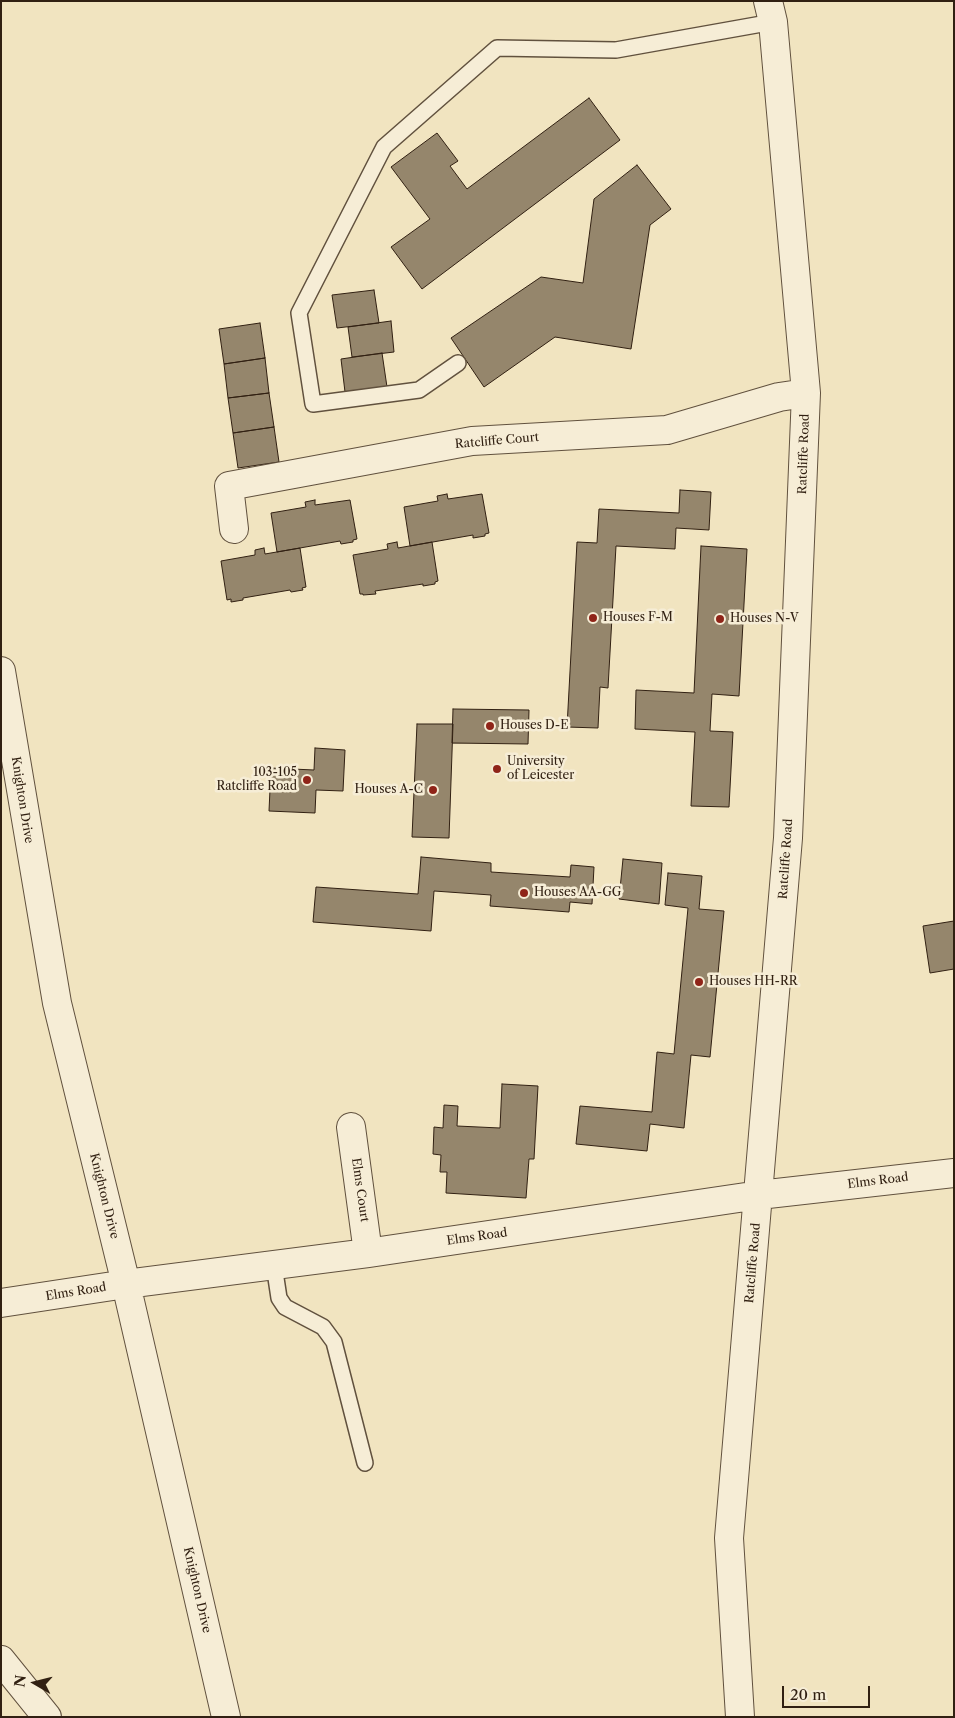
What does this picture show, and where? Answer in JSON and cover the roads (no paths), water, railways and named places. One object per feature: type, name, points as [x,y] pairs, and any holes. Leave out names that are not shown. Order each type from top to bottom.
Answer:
[{"type":"street","name":"Ratcliffe Road","points":[[740,1717],[729,1538],[788,838],[806,393],[771,12]]},
{"type":"street","name":"Ratcliffe Court","points":[[234,529],[229,486],[472,441],[667,430],[779,397],[806,393]]},
{"type":"street","name":"Knighton Drive","points":[[1,671],[4,708],[57,1003],[126,1284],[226,1717]]},
{"type":"street","name":"Elms Court","points":[[351,1127],[368,1253]]},
{"type":"street","name":"Elms Road","points":[[1,1303],[126,1284],[368,1253],[759,1196],[954,1173]]},
{"type":"street","points":[[1,1660],[47,1717]]},
{"type":"lane","points":[[458,363],[419,390],[313,404],[299,313],[384,147],[497,48],[616,50],[771,12]]},
{"type":"lane","points":[[274,1265],[279,1298],[285,1308],[323,1328],[334,1342],[365,1463]]},
{"type":"place","name":"Houses F-M","points":[[593,618]]},
{"type":"place","name":"Houses N-V","points":[[720,619]]},
{"type":"place","name":"Houses D-E","points":[[490,726]]},
{"type":"place","name":"University of Leicester","points":[[497,769]]},
{"type":"place","name":"103-105 Ratcliffe Road","points":[[307,780]]},
{"type":"place","name":"Houses A-C","points":[[433,790]]},
{"type":"place","name":"Houses AA-GG","points":[[524,893]]},
{"type":"place","name":"Houses HH-RR","points":[[699,982]]}]
